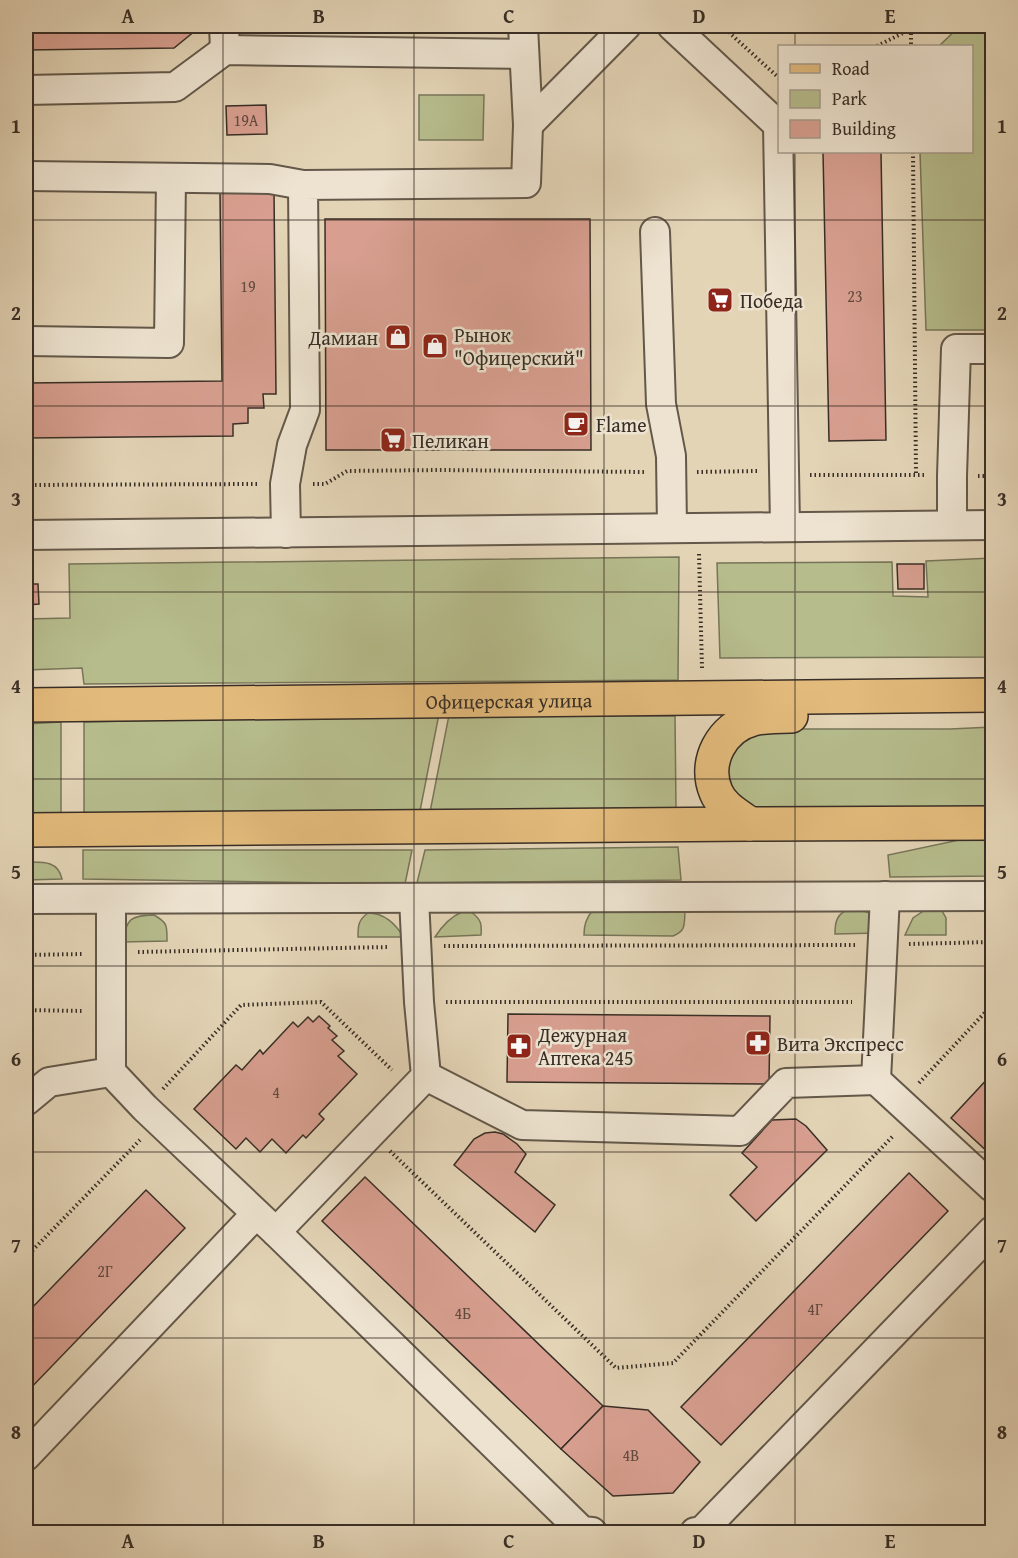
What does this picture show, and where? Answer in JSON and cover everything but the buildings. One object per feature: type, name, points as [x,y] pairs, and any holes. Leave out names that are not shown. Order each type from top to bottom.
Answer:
[{"type":"main road","name":"Офицерская улица","points":[[26,705],[993,694]]},
{"type":"main road","points":[[750,824],[730,810],[716,793],[712,759],[721,741],[737,727],[752,719],[770,716],[896,715],[993,700]]},
{"type":"main road","points":[[26,830],[993,823]]},
{"type":"street","points":[[26,176],[270,179],[303,185],[526,183],[528,125],[523,26]]},
{"type":"street","points":[[528,125],[626,26]]},
{"type":"street","points":[[672,26],[778,126]]},
{"type":"street","points":[[26,90],[175,87],[224,38],[523,54]]},
{"type":"street","points":[[778,153],[785,527]]},
{"type":"street","points":[[26,341],[169,343],[171,178]]},
{"type":"street","points":[[286,532],[285,484],[292,445],[305,410],[303,185]]},
{"type":"street","points":[[655,232],[661,404],[671,456],[672,528]]},
{"type":"street","points":[[952,525],[956,349],[993,349]]},
{"type":"street","points":[[26,535],[993,525]]},
{"type":"street","points":[[876,1080],[885,896]]},
{"type":"street","points":[[26,899],[993,896]]},
{"type":"street","points":[[26,1456],[266,1223],[372,1134],[426,1076],[419,1002],[414,898]]},
{"type":"street","points":[[111,899],[111,1072],[145,1108],[582,1531],[592,1533]]},
{"type":"street","points":[[26,1101],[49,1082],[111,1072]]},
{"type":"street","points":[[426,1076],[522,1125],[740,1131],[786,1083],[876,1080],[993,1187]]},
{"type":"street","points":[[695,1533],[702,1531],[993,1232]]},
{"type":"path","points":[[722,26],[778,77]]},
{"type":"path","points":[[879,45],[917,26]]},
{"type":"path","points":[[911,29],[911,45]]},
{"type":"path","points":[[913,153],[916,475]]},
{"type":"path","points":[[26,485],[325,484],[347,471],[440,470],[671,473],[784,470],[812,475],[993,476]]},
{"type":"path","points":[[699,550],[702,668]]},
{"type":"path","points":[[26,955],[416,946],[883,945],[993,942]]},
{"type":"path","points":[[26,1257],[142,1138],[145,1108],[241,1005],[321,1002],[398,1076]]},
{"type":"path","points":[[419,1002],[880,1002]]},
{"type":"path","points":[[372,1134],[616,1368],[673,1363],[901,1128],[910,1111],[919,1081],[993,1005]]},
{"type":"path","points":[[26,1010],[111,1011]]},
{"type":"green space","points":[[960,26],[992,26],[992,330],[926,330],[920,153],[973,153],[973,45],[940,45]]},
{"type":"green space","points":[[419,95],[484,95],[483,140],[419,140]]},
{"type":"green space","points":[[679,557],[678,680],[84,684],[82,668],[26,670],[26,619],[70,618],[69,564]]},
{"type":"green space","points":[[992,558],[992,657],[720,658],[717,563],[892,562],[893,596],[928,597],[926,561]]},
{"type":"green space","points":[[439,714],[420,811],[84,813],[84,722]]},
{"type":"green space","points":[[449,715],[675,716],[676,808],[430,812]]},
{"type":"green space","points":[[61,722],[61,813],[26,813],[26,724]]},
{"type":"green space","points":[[992,727],[992,810],[757,809],[740,802],[730,790],[727,763],[732,748],[760,729]]},
{"type":"green space","points":[[992,839],[992,876],[890,877],[888,855],[959,840]]},
{"type":"green space","points":[[678,847],[681,880],[417,883],[425,850]]},
{"type":"green space","points":[[83,850],[412,850],[405,884],[83,879]]},
{"type":"green space","points":[[26,862],[43,862],[53,865],[62,879],[26,880]]},
{"type":"green space","points":[[925,910],[942,911],[946,918],[946,935],[905,935],[913,918]]},
{"type":"green space","points":[[592,911],[685,912],[682,930],[673,936],[584,935],[586,922]]},
{"type":"green space","points":[[845,911],[864,911],[872,914],[879,933],[835,934],[837,921]]},
{"type":"green space","points":[[462,912],[471,912],[479,919],[481,935],[435,937],[447,922]]},
{"type":"green space","points":[[368,913],[380,915],[389,920],[404,937],[358,937],[359,924]]},
{"type":"green space","points":[[154,915],[166,925],[167,941],[122,942],[131,920],[140,916]]},
{"type":"place","name":"Победа","points":[[720,300]]},
{"type":"place","name":"Дамиан","points":[[398,337]]},
{"type":"place","name":"Рынок \"Офицерский\"","points":[[435,346]]},
{"type":"place","name":"Flame","points":[[576,424]]},
{"type":"place","name":"Пеликан","points":[[393,440]]},
{"type":"place","name":"Вита Экспресс","points":[[758,1043]]},
{"type":"place","name":"Дежурная Аптека 245","points":[[519,1046]]}]
